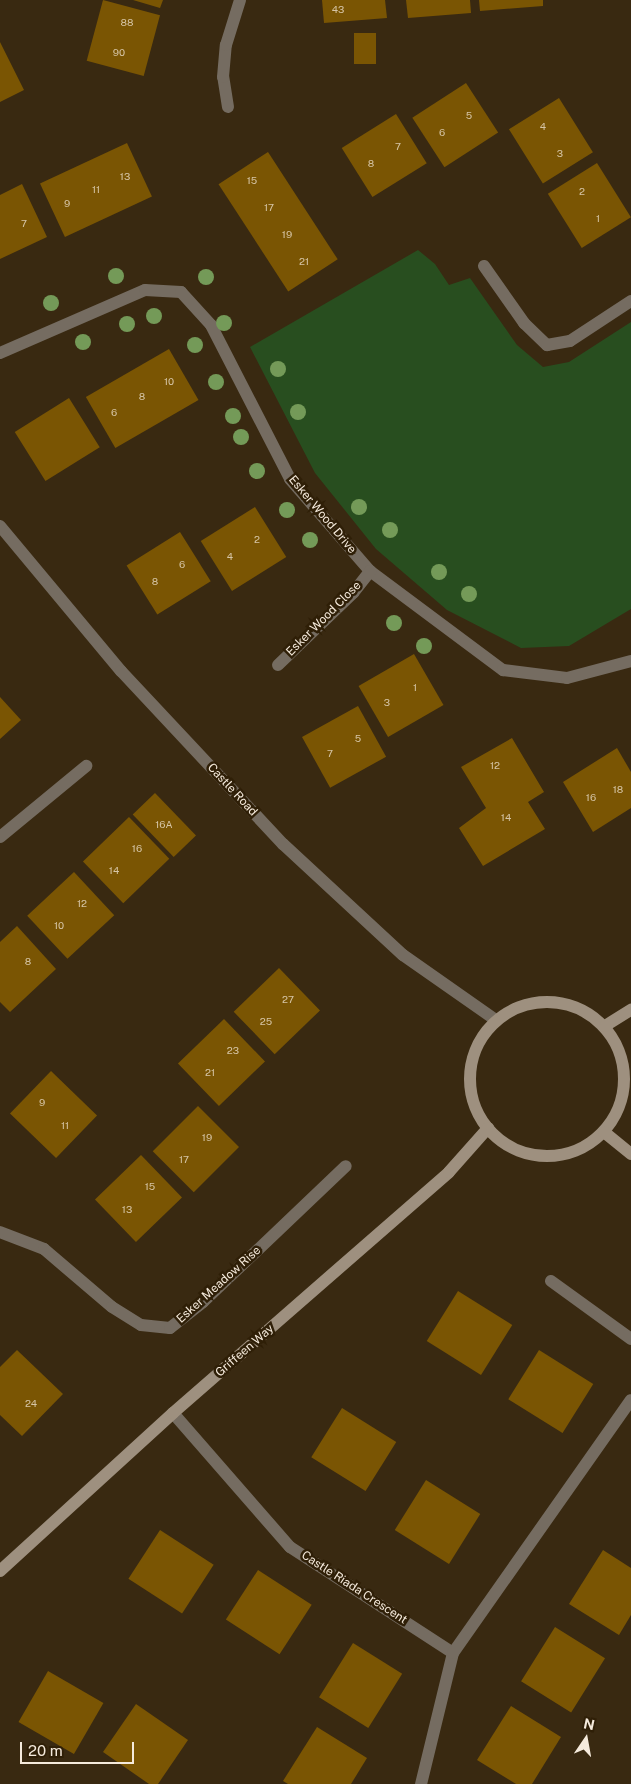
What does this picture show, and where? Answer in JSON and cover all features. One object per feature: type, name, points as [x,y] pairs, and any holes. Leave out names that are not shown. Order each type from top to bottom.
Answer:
[{"type":"street","points":[[228,107],[224,77],[226,45],[240,0]]},
{"type":"street","points":[[484,266],[524,323],[547,345],[570,341],[631,301]]},
{"type":"street","name":"Esker Wood Drive","points":[[0,353],[145,290],[180,292],[211,324],[290,479],[370,571],[503,670],[568,678],[631,661]]},
{"type":"street","name":"Castle Road","points":[[0,526],[121,671],[283,844],[404,954],[496,1020]]},
{"type":"street","name":"Esker Wood Close","points":[[278,666],[353,593],[370,571]]},
{"type":"street","points":[[0,837],[86,766]]},
{"type":"street","points":[[540,1002],[564,1003],[586,1012],[605,1026],[618,1046],[624,1068],[624,1090],[617,1113],[604,1132],[584,1147],[558,1156],[532,1155],[508,1146],[488,1128],[475,1108],[470,1076],[472,1061],[481,1038],[496,1020],[516,1008],[540,1002]]},
{"type":"street","points":[[605,1026],[631,1010]]},
{"type":"street","name":"Griffeen Way","points":[[0,1571],[173,1413],[449,1172],[488,1128]]},
{"type":"street","points":[[604,1132],[631,1154]]},
{"type":"street","name":"Esker Meadow Rise","points":[[0,1232],[44,1249],[112,1307],[141,1325],[170,1328],[203,1302],[346,1166]]},
{"type":"street","points":[[551,1281],[631,1339]]},
{"type":"street","points":[[421,1784],[453,1653],[631,1400]]},
{"type":"street","name":"Castle Riada Crescent","points":[[173,1413],[290,1547],[453,1653]]},
{"type":"green space","points":[[418,250],[435,264],[449,285],[470,278],[517,345],[543,367],[569,362],[631,322],[631,609],[569,646],[521,648],[447,610],[376,549],[315,473],[250,347]]},
{"type":"building","points":[[103,0],[160,15],[144,76],[87,61]]},
{"type":"building","points":[[133,0],[163,0],[160,8]]},
{"type":"building","points":[[322,0],[385,0],[387,18],[324,23]]},
{"type":"building","points":[[406,0],[470,0],[471,13],[408,18]]},
{"type":"building","points":[[479,0],[543,0],[543,6],[480,11]]},
{"type":"building","points":[[354,33],[376,33],[376,64],[354,64]]},
{"type":"building","points":[[0,42],[24,90],[0,102]]},
{"type":"building","points":[[466,83],[498,132],[444,167],[412,118]]},
{"type":"building","points":[[559,98],[593,152],[543,184],[509,129]]},
{"type":"building","points":[[396,114],[427,163],[372,197],[342,148]]},
{"type":"building","points":[[127,143],[152,196],[65,237],[40,184]]},
{"type":"building","points":[[268,152],[338,259],[288,291],[219,184]]},
{"type":"building","points":[[597,163],[631,217],[582,248],[548,194]]},
{"type":"building","points":[[22,184],[47,237],[0,259],[0,195]]},
{"type":"building","points":[[169,349],[199,400],[115,448],[86,397]]},
{"type":"building","points":[[69,398],[100,447],[45,481],[15,432]]},
{"type":"building","points":[[255,507],[286,557],[232,591],[201,541]]},
{"type":"building","points":[[180,532],[211,581],[157,615],[127,565]]},
{"type":"building","points":[[414,654],[443,705],[388,737],[359,686]]},
{"type":"building","points":[[0,697],[21,720],[0,739]]},
{"type":"building","points":[[358,706],[386,757],[330,788],[302,737]]},
{"type":"building","points":[[512,738],[544,792],[528,802],[545,829],[483,866],[459,828],[486,808],[461,767]]},
{"type":"building","points":[[617,748],[631,772],[631,808],[593,832],[563,782]]},
{"type":"building","points":[[155,793],[196,835],[174,857],[133,815]]},
{"type":"building","points":[[129,817],[169,859],[123,903],[83,861]]},
{"type":"building","points":[[74,872],[114,915],[67,959],[27,916]]},
{"type":"building","points":[[17,926],[56,969],[10,1012],[0,1002],[0,942]]},
{"type":"building","points":[[279,968],[320,1010],[275,1054],[234,1012]]},
{"type":"building","points":[[224,1019],[265,1061],[219,1106],[178,1063]]},
{"type":"building","points":[[51,1071],[97,1115],[56,1158],[10,1113]]},
{"type":"building","points":[[198,1106],[239,1147],[194,1192],[153,1151]]},
{"type":"building","points":[[141,1155],[182,1197],[136,1242],[95,1199]]},
{"type":"building","points":[[458,1291],[512,1325],[481,1375],[427,1341]]},
{"type":"building","points":[[17,1350],[63,1394],[22,1436],[0,1415],[0,1367]]},
{"type":"building","points":[[539,1350],[593,1384],[563,1433],[508,1399]]},
{"type":"building","points":[[342,1408],[396,1442],[366,1491],[311,1457]]},
{"type":"building","points":[[426,1480],[480,1514],[449,1564],[395,1530]]},
{"type":"building","points":[[160,1530],[214,1565],[182,1613],[128,1579]]},
{"type":"building","points":[[603,1550],[631,1568],[631,1615],[619,1635],[569,1604]]},
{"type":"building","points":[[258,1570],[312,1605],[280,1654],[226,1619]]},
{"type":"building","points":[[555,1627],[605,1658],[571,1713],[521,1681]]},
{"type":"building","points":[[353,1643],[402,1674],[368,1728],[319,1697]]},
{"type":"building","points":[[48,1671],[103,1703],[74,1754],[18,1722]]},
{"type":"building","points":[[136,1704],[188,1740],[158,1784],[149,1784],[103,1752]]},
{"type":"building","points":[[511,1706],[561,1737],[532,1784],[516,1784],[477,1760]]},
{"type":"building","points":[[317,1727],[367,1758],[351,1784],[288,1784],[283,1781]]}]
